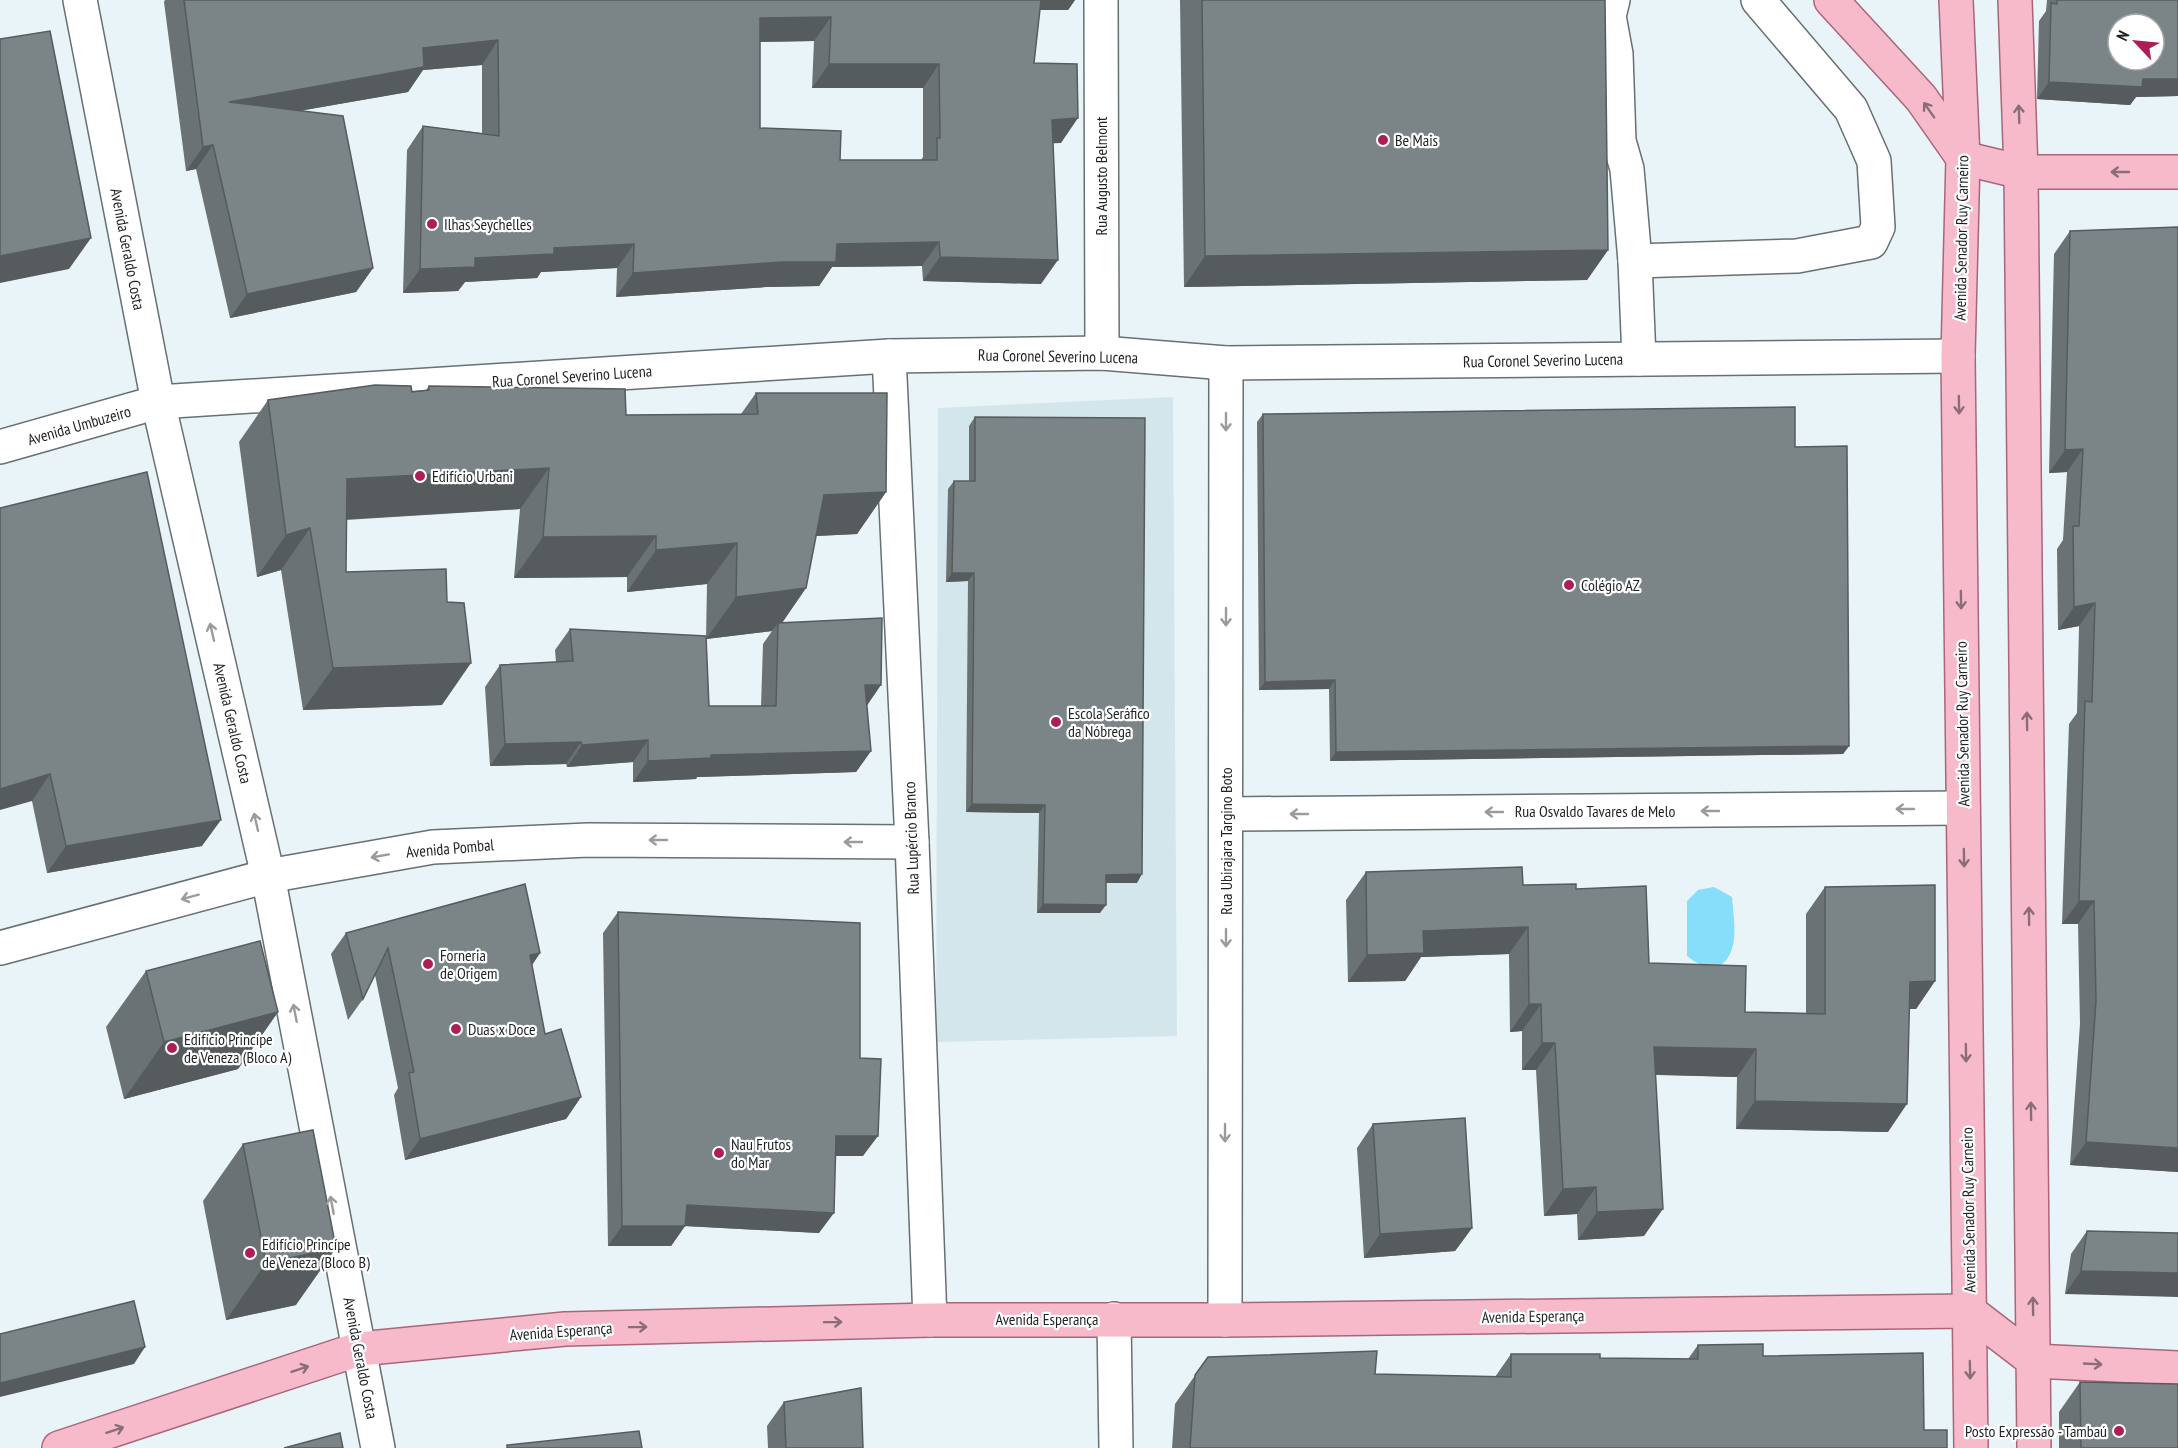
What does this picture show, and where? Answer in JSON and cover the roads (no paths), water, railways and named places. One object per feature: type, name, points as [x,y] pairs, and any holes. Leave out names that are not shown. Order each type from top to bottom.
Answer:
[{"type":"main road","points":[[1832,0],[1922,98],[1963,158],[2021,172],[2178,172]]},
{"type":"main road","name":"Avenida Senador Ruy Carneiro","points":[[1956,0],[1963,158],[1958,356],[1971,1448]]},
{"type":"main road","points":[[2015,0],[2021,172],[2034,1448]]},
{"type":"main road","points":[[1969,1311],[2034,1361],[2178,1368]]},
{"type":"main road","name":"Avenida Esperança","points":[[59,1448],[359,1349],[565,1329],[930,1320],[1225,1320],[1969,1311]]},
{"type":"street","name":"Avenida Geraldo Costa","points":[[80,0],[158,402],[268,876],[378,1448]]},
{"type":"street","name":"Rua Augusto Belmont","points":[[1101,0],[1102,353]]},
{"type":"street","points":[[1612,0],[1609,16],[1616,54],[1619,141],[1627,169],[1635,261],[1639,359]]},
{"type":"street","points":[[1635,261],[1797,256],[1871,242],[1878,227],[1874,161],[1851,109],[1758,0]]},
{"type":"street","name":"Rua Coronel Severino Lucena","points":[[158,402],[889,356],[1102,353],[1227,363],[1958,356]]},
{"type":"street","name":"Rua Lupércio Branco","points":[[889,356],[912,842],[930,1320]]},
{"type":"street","name":"Rua Ubirajara Targino Boto","points":[[1225,1320],[1227,363]]},
{"type":"street","name":"Avenida Umbuzeiro","points":[[0,447],[158,402]]},
{"type":"street","name":"Rua Osvaldo Tavares de Melo","points":[[1226,814],[1963,808]]},
{"type":"street","name":"Avenida Pombal","points":[[0,948],[268,876],[433,847],[588,840],[912,842]]},
{"type":"street","points":[[1114,1319],[1116,1448]]},
{"type":"water","points":[[1714,887],[1732,897],[1734,930],[1732,949],[1728,957],[1723,963],[1712,967],[1700,964],[1687,956],[1687,901],[1698,890]]},
{"type":"place","name":"Be Mais","points":[[1383,140]]},
{"type":"place","name":"Ilhas Seychelles","points":[[432,224]]},
{"type":"place","name":"Edifício Urbani","points":[[420,476]]},
{"type":"place","name":"Colégio AZ","points":[[1569,585]]},
{"type":"place","name":"Escola Seráfico da Nóbrega","points":[[1056,722]]},
{"type":"place","name":"Forneria de Origem","points":[[428,964]]},
{"type":"place","name":"Duas x Doce","points":[[456,1029]]},
{"type":"place","name":"Edifício Princípe de Veneza (Bloco A)","points":[[172,1048]]},
{"type":"place","name":"Nau Frutos do Mar","points":[[719,1153]]},
{"type":"place","name":"Edifício Princípe de Veneza (Bloco B)","points":[[250,1253]]},
{"type":"place","name":"Posto Expressão - Tambaú","points":[[2119,1431]]}]
